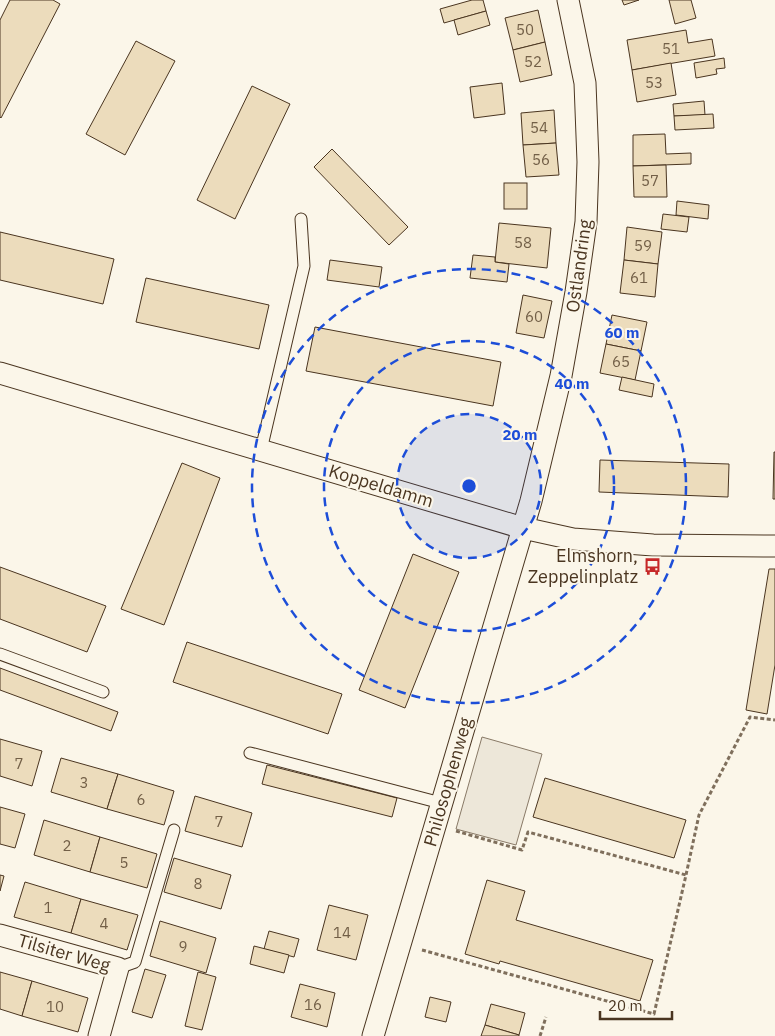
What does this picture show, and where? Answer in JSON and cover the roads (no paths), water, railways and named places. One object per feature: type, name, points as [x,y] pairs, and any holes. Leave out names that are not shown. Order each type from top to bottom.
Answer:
[{"type":"street","name":"Ostlandring","points":[[523,528],[561,376],[586,222],[588,162],[585,83],[568,0]]},
{"type":"street","name":"Koppeldamm","points":[[0,373],[523,528],[572,539],[653,545],[773,546]]},
{"type":"street","name":"Philosophenweg","points":[[373,1036],[523,528]]},
{"type":"street","name":"Tilsiter Weg","points":[[0,935],[118,968],[99,1036]]},
{"type":"lane","points":[[261,450],[304,266],[301,219]]},
{"type":"lane","points":[[0,654],[103,692]]},
{"type":"lane","points":[[250,753],[441,803]]},
{"type":"lane","points":[[118,968],[134,962],[174,830]]},
{"type":"place","name":"Elmshorn, Zeppelinplatz","points":[[652,566]]}]
